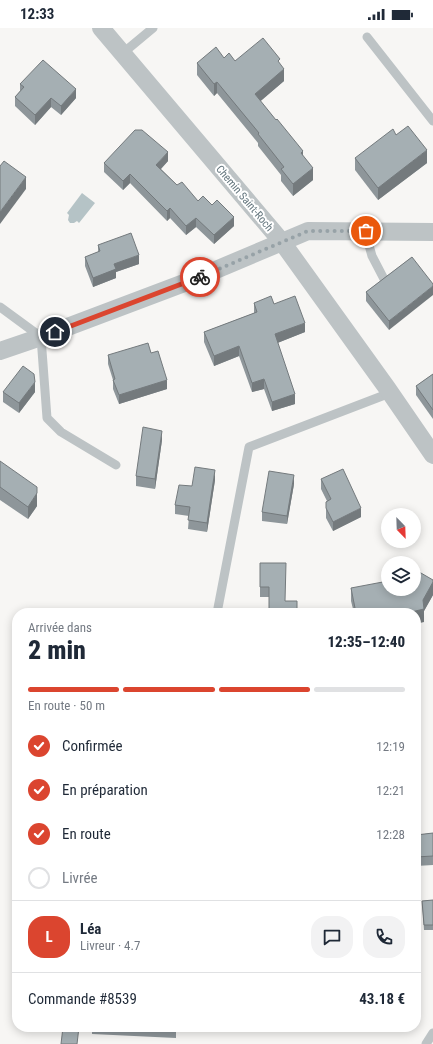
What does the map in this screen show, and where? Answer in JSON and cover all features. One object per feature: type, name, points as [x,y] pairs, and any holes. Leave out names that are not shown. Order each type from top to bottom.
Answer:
[{"type":"street","name":"Chemin Saint-Roch","points":[[101,28],[282,242],[433,455]]},
{"type":"street","points":[[0,351],[192,280],[308,231],[433,232]]},
{"type":"lane","points":[[123,54],[153,28]]},
{"type":"lane","points":[[367,37],[433,121]]},
{"type":"lane","points":[[366,231],[372,256],[384,279]]},
{"type":"lane","points":[[0,307],[41,337],[47,418],[61,432],[116,465]]},
{"type":"lane","points":[[218,608],[249,447],[390,393]]},
{"type":"lane","points":[[426,1044],[433,1033]]},
{"type":"shaded area","points":[[82,193],[95,203],[79,223],[77,221],[70,223],[68,220],[69,215],[67,213]]},
{"type":"building","points":[[263,38],[280,59],[278,61],[284,69],[255,94],[303,151],[301,153],[313,168],[293,184],[281,169],[284,167],[258,134],[259,133],[217,82],[214,84],[197,63],[216,47],[224,58],[229,53],[235,61]]},
{"type":"building","points":[[43,60],[76,89],[61,106],[51,98],[35,115],[15,97],[24,87],[20,84]]},
{"type":"building","points":[[408,126],[427,150],[378,188],[355,158],[393,129],[396,135]]},
{"type":"building","points":[[135,130],[142,130],[168,152],[156,165],[177,185],[182,182],[198,201],[203,196],[212,205],[217,200],[234,217],[214,235],[196,218],[186,226],[170,208],[167,211],[130,174],[123,181],[104,163]]},
{"type":"building","points":[[4,161],[26,177],[0,212],[0,166]]},
{"type":"building","points":[[131,233],[139,255],[114,264],[116,269],[93,278],[85,257],[100,251],[98,245]]},
{"type":"building","points":[[412,257],[433,286],[389,321],[366,292]]},
{"type":"building","points":[[271,296],[274,304],[295,296],[305,323],[275,334],[295,394],[272,402],[264,379],[252,383],[239,346],[214,356],[204,332],[257,312],[254,303]]},
{"type":"building","points":[[148,343],[151,353],[158,351],[167,380],[119,395],[113,380],[115,379],[108,355]]},
{"type":"building","points":[[23,366],[34,374],[35,382],[19,403],[3,392]]},
{"type":"building","points":[[433,374],[433,410],[416,386]]},
{"type":"building","points":[[143,427],[162,431],[155,479],[136,476]]},
{"type":"building","points":[[0,461],[37,487],[37,493],[28,507],[0,487]]},
{"type":"building","points":[[195,467],[215,470],[207,523],[188,520],[190,507],[175,505],[179,485],[192,486]]},
{"type":"building","points":[[343,469],[361,508],[333,522],[326,508],[326,502],[331,499],[321,479]]},
{"type":"building","points":[[269,471],[294,475],[287,516],[262,512]]},
{"type":"building","points":[[260,563],[286,563],[285,601],[297,601],[297,608],[269,608],[269,587],[260,587]]},
{"type":"building","points":[[421,573],[433,580],[423,600],[424,609],[421,610],[421,608],[355,608],[351,588],[381,582],[381,596],[421,596]]},
{"type":"building","points":[[433,833],[433,856],[421,857],[421,834]]},
{"type":"building","points":[[433,900],[433,925],[424,925],[422,901]]},
{"type":"building","points":[[62,1032],[78,1032],[77,1044],[61,1044]]},
{"type":"way so far","points":[[200,277],[308,231],[366,231]]},
{"type":"route","points":[[55,332],[200,277]]}]
